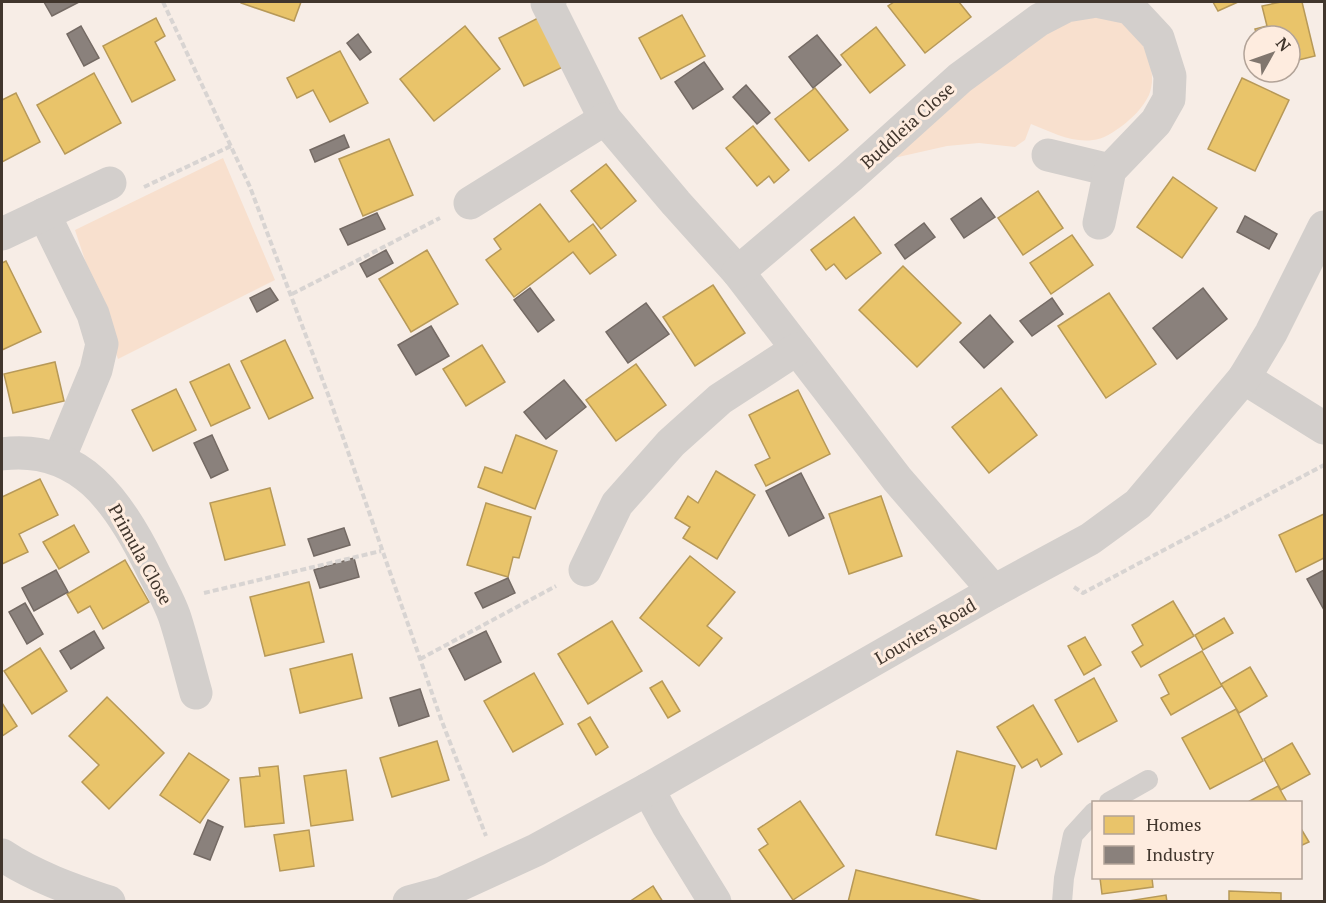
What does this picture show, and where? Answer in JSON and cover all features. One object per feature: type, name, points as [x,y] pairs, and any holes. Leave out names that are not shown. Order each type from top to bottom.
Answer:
[{"type":"street","points":[[550,2],[547,3],[605,119],[738,272],[897,479],[994,591]]},
{"type":"street","name":"Buddleia Close","points":[[738,272],[850,177],[960,78],[1039,20],[1066,6],[1091,2]]},
{"type":"street","points":[[1099,223],[1110,170],[1156,122],[1169,99],[1170,76],[1158,38],[1122,4]]},
{"type":"street","points":[[470,203],[605,119]]},
{"type":"street","points":[[1048,154],[1110,170]]},
{"type":"street","points":[[2,234],[110,183]]},
{"type":"street","points":[[44,214],[93,314],[102,344],[96,370],[59,459]]},
{"type":"street","name":"Louviers Road","points":[[409,902],[442,893],[536,850],[648,789],[1089,539],[1138,504],[1244,378],[1271,333],[1324,227]]},
{"type":"street","points":[[585,570],[617,504],[671,443],[720,399],[797,349]]},
{"type":"street","points":[[1244,378],[1324,428]]},
{"type":"street","name":"Primula Close","points":[[2,454],[19,452],[59,459],[94,480],[118,507],[175,616],[196,693]]},
{"type":"street","points":[[648,789],[715,902]]},
{"type":"street","points":[[2,855],[16,864],[91,899]]},
{"type":"lane","points":[[1111,801],[1148,780]]},
{"type":"lane","points":[[1062,902],[1064,878],[1073,835],[1092,814]]},
{"type":"path","points":[[163,2],[250,187],[291,294],[420,659],[498,867]]},
{"type":"path","points":[[110,183],[119,199],[231,146]]},
{"type":"path","points":[[291,294],[470,203]]},
{"type":"path","points":[[1040,566],[1083,593],[1324,465]]},
{"type":"path","points":[[168,601],[381,550]]},
{"type":"path","points":[[420,659],[585,570]]},
{"type":"shaded area","points":[[1086,15],[1111,16],[1123,22],[1139,39],[1150,61],[1152,84],[1149,95],[1137,112],[1122,126],[1100,139],[1085,141],[1062,136],[1031,124],[1025,140],[1015,147],[979,143],[947,146],[885,160],[978,82],[1050,29]]},
{"type":"shaded area","points":[[223,158],[275,280],[118,359],[75,230]]},
{"type":"building: Homes","points":[[241,2],[301,2],[294,21]]},
{"type":"building: Homes","points":[[894,2],[959,2],[971,17],[925,53],[888,6]]},
{"type":"building: Homes","points":[[1213,2],[1238,2],[1218,11]]},
{"type":"building: Homes","points":[[1281,2],[1302,2],[1315,56],[1302,59],[1302,24],[1266,24],[1262,6]]},
{"type":"building: Homes","points":[[546,14],[571,63],[524,86],[499,38]]},
{"type":"building: Homes","points":[[682,15],[705,56],[661,79],[639,38]]},
{"type":"building: Homes","points":[[156,18],[165,36],[155,42],[175,80],[132,102],[103,46]]},
{"type":"building: Homes","points":[[465,26],[500,69],[434,121],[400,79]]},
{"type":"building: Homes","points":[[876,27],[905,65],[870,93],[841,55]]},
{"type":"building: Homes","points":[[340,51],[368,103],[330,122],[313,90],[297,98],[287,78]]},
{"type":"building: Homes","points":[[94,73],[121,123],[65,154],[37,105]]},
{"type":"building: Homes","points":[[1242,78],[1242,84],[1255,84],[1289,100],[1255,171],[1208,149]]},
{"type":"building: Homes","points":[[815,88],[848,130],[809,161],[775,119]]},
{"type":"building: Homes","points":[[16,93],[40,142],[2,162],[2,100]]},
{"type":"building: Homes","points":[[753,126],[789,170],[774,183],[769,176],[757,186],[726,148]]},
{"type":"building: Homes","points":[[389,139],[413,195],[363,216],[339,159]]},
{"type":"building: Homes","points":[[606,164],[636,201],[601,229],[571,191]]},
{"type":"building: Homes","points":[[1173,177],[1217,208],[1182,258],[1137,227]]},
{"type":"building: Homes","points":[[1038,191],[1063,228],[1023,255],[998,218]]},
{"type":"building: Homes","points":[[540,204],[569,242],[593,224],[616,255],[590,274],[573,252],[514,297],[486,260],[501,249],[494,239]]},
{"type":"building: Homes","points":[[854,217],[881,253],[846,279],[834,264],[826,270],[811,250]]},
{"type":"building: Homes","points":[[1072,235],[1093,265],[1051,294],[1030,263]]},
{"type":"building: Homes","points":[[427,250],[458,304],[411,332],[379,279]]},
{"type":"building: Homes","points":[[6,261],[41,332],[2,350],[2,263]]},
{"type":"building: Homes","points":[[903,266],[961,323],[917,367],[859,310]]},
{"type":"building: Homes","points":[[713,285],[745,333],[695,366],[663,317]]},
{"type":"building: Homes","points":[[1109,293],[1156,364],[1106,398],[1058,326]]},
{"type":"building: Homes","points":[[285,340],[313,398],[269,419],[241,361]]},
{"type":"building: Homes","points":[[482,345],[505,382],[466,406],[443,369]]},
{"type":"building: Homes","points":[[55,362],[64,401],[13,413],[4,374]]},
{"type":"building: Homes","points":[[229,364],[250,408],[211,426],[190,382]]},
{"type":"building: Homes","points":[[636,364],[666,405],[616,441],[586,400]]},
{"type":"building: Homes","points":[[1001,388],[1037,435],[989,473],[952,427]]},
{"type":"building: Homes","points":[[176,389],[196,430],[153,451],[132,410]]},
{"type":"building: Homes","points":[[798,390],[830,454],[766,486],[755,465],[770,458],[749,415]]},
{"type":"building: Homes","points":[[516,435],[557,451],[535,509],[478,487],[485,467],[502,473]]},
{"type":"building: Homes","points":[[716,471],[755,495],[717,559],[683,538],[690,527],[675,518],[688,496],[698,503]]},
{"type":"building: Homes","points":[[40,479],[58,515],[19,534],[28,552],[2,564],[2,497]]},
{"type":"building: Homes","points":[[270,488],[285,545],[225,560],[210,503]]},
{"type":"building: Homes","points":[[881,496],[902,556],[849,574],[829,514]]},
{"type":"building: Homes","points":[[486,503],[531,517],[519,558],[513,557],[508,577],[467,565]]},
{"type":"building: Homes","points":[[1324,514],[1324,558],[1296,572],[1279,535]]},
{"type":"building: Homes","points":[[74,525],[89,552],[59,569],[43,542]]},
{"type":"building: Homes","points":[[690,556],[735,592],[707,626],[722,638],[699,666],[640,618]]},
{"type":"building: Homes","points":[[125,560],[149,602],[103,629],[90,606],[78,613],[67,594]]},
{"type":"building: Homes","points":[[309,582],[324,642],[265,656],[250,597]]},
{"type":"building: Homes","points":[[1173,601],[1194,636],[1141,667],[1132,652],[1143,645],[1132,625]]},
{"type":"building: Homes","points":[[1224,618],[1233,633],[1203,650],[1195,635]]},
{"type":"building: Homes","points":[[612,621],[642,671],[588,704],[558,654]]},
{"type":"building: Homes","points":[[1085,637],[1101,665],[1084,675],[1068,646]]},
{"type":"building: Homes","points":[[40,648],[67,691],[32,714],[4,671]]},
{"type":"building: Homes","points":[[1202,651],[1222,686],[1171,715],[1161,698],[1169,694],[1159,675]]},
{"type":"building: Homes","points":[[352,654],[362,698],[300,713],[290,669]]},
{"type":"building: Homes","points":[[1250,667],[1267,696],[1239,713],[1221,684]]},
{"type":"building: Homes","points":[[534,673],[563,724],[513,752],[484,701]]},
{"type":"building: Homes","points":[[1094,678],[1117,721],[1078,742],[1055,700]]},
{"type":"building: Homes","points":[[662,681],[680,711],[668,718],[650,688]]},
{"type":"building: Homes","points":[[107,697],[164,753],[109,809],[82,782],[99,765],[69,736]]},
{"type":"building: Homes","points":[[2,703],[17,726],[2,736]]},
{"type":"building: Homes","points":[[1033,705],[1062,754],[1041,767],[1037,759],[1022,768],[997,727]]},
{"type":"building: Homes","points":[[1236,709],[1263,761],[1210,789],[1182,738]]},
{"type":"building: Homes","points":[[590,717],[608,747],[596,755],[578,724]]},
{"type":"building: Homes","points":[[437,741],[449,780],[392,797],[380,758]]},
{"type":"building: Homes","points":[[1292,743],[1310,774],[1281,790],[1264,759]]},
{"type":"building: Homes","points":[[957,751],[1015,766],[996,849],[936,835]]},
{"type":"building: Homes","points":[[189,753],[229,780],[200,823],[160,795]]},
{"type":"building: Homes","points":[[278,766],[284,823],[245,827],[240,778],[260,776],[259,768]]},
{"type":"building: Homes","points":[[346,770],[353,820],[311,826],[304,776]]},
{"type":"building: Homes","points":[[1278,786],[1286,801],[1250,801]]},
{"type":"building: Homes","points":[[800,801],[844,866],[793,900],[759,850],[768,844],[758,829]]},
{"type":"building: Homes","points":[[309,830],[314,866],[280,871],[274,835]]},
{"type":"building: Homes","points":[[1302,830],[1309,842],[1302,845]]},
{"type":"building: Homes","points":[[856,870],[986,902],[848,902]]},
{"type":"building: Homes","points":[[1100,879],[1152,879],[1153,887],[1102,894]]},
{"type":"building: Homes","points":[[653,886],[663,902],[629,902]]},
{"type":"building: Homes","points":[[1229,891],[1281,893],[1281,902],[1229,902]]},
{"type":"building: Homes","points":[[1166,895],[1167,902],[1122,902]]},
{"type":"building: Industry","points":[[44,2],[79,2],[52,16]]},
{"type":"building: Industry","points":[[81,26],[99,58],[84,66],[67,34]]},
{"type":"building: Industry","points":[[358,34],[371,52],[360,60],[347,43]]},
{"type":"building: Industry","points":[[817,35],[841,65],[813,88],[789,57]]},
{"type":"building: Industry","points":[[704,62],[723,89],[693,109],[675,82]]},
{"type":"building: Industry","points":[[746,85],[770,113],[757,124],[733,97]]},
{"type":"building: Industry","points":[[344,135],[349,147],[315,162],[310,150]]},
{"type":"building: Industry","points":[[981,198],[995,217],[964,238],[951,219]]},
{"type":"building: Industry","points":[[377,213],[385,229],[348,245],[340,229]]},
{"type":"building: Industry","points":[[1245,216],[1277,234],[1269,249],[1237,232]]},
{"type":"building: Industry","points":[[924,223],[935,237],[905,259],[895,245]]},
{"type":"building: Industry","points":[[386,250],[393,263],[367,277],[360,264]]},
{"type":"building: Industry","points":[[270,288],[278,300],[257,312],[250,298]]},
{"type":"building: Industry","points":[[530,288],[554,320],[538,332],[514,300]]},
{"type":"building: Industry","points":[[1203,288],[1227,319],[1177,359],[1153,328]]},
{"type":"building: Industry","points":[[1052,298],[1063,314],[1032,336],[1020,321]]},
{"type":"building: Industry","points":[[646,303],[669,334],[628,363],[606,332]]},
{"type":"building: Industry","points":[[990,315],[1013,342],[984,368],[960,342]]},
{"type":"building: Industry","points":[[431,326],[449,356],[416,375],[398,345]]},
{"type":"building: Industry","points":[[564,380],[586,407],[546,439],[524,412]]},
{"type":"building: Industry","points":[[212,435],[228,470],[211,478],[194,443]]},
{"type":"building: Industry","points":[[801,473],[824,518],[789,536],[766,491]]},
{"type":"building: Industry","points":[[344,528],[350,545],[314,556],[308,539]]},
{"type":"building: Industry","points":[[354,558],[359,577],[320,588],[314,570]]},
{"type":"building: Industry","points":[[56,570],[68,592],[34,611],[22,588]]},
{"type":"building: Industry","points":[[1324,570],[1324,610],[1307,579]]},
{"type":"building: Industry","points":[[508,578],[515,593],[483,608],[475,593]]},
{"type":"building: Industry","points":[[25,603],[43,634],[27,644],[9,612]]},
{"type":"building: Industry","points":[[94,631],[104,648],[71,669],[60,651]]},
{"type":"building: Industry","points":[[486,631],[501,662],[465,680],[449,649]]},
{"type":"building: Industry","points":[[420,689],[429,716],[399,726],[390,698]]},
{"type":"building: Industry","points":[[208,820],[223,827],[210,860],[194,854]]}]
